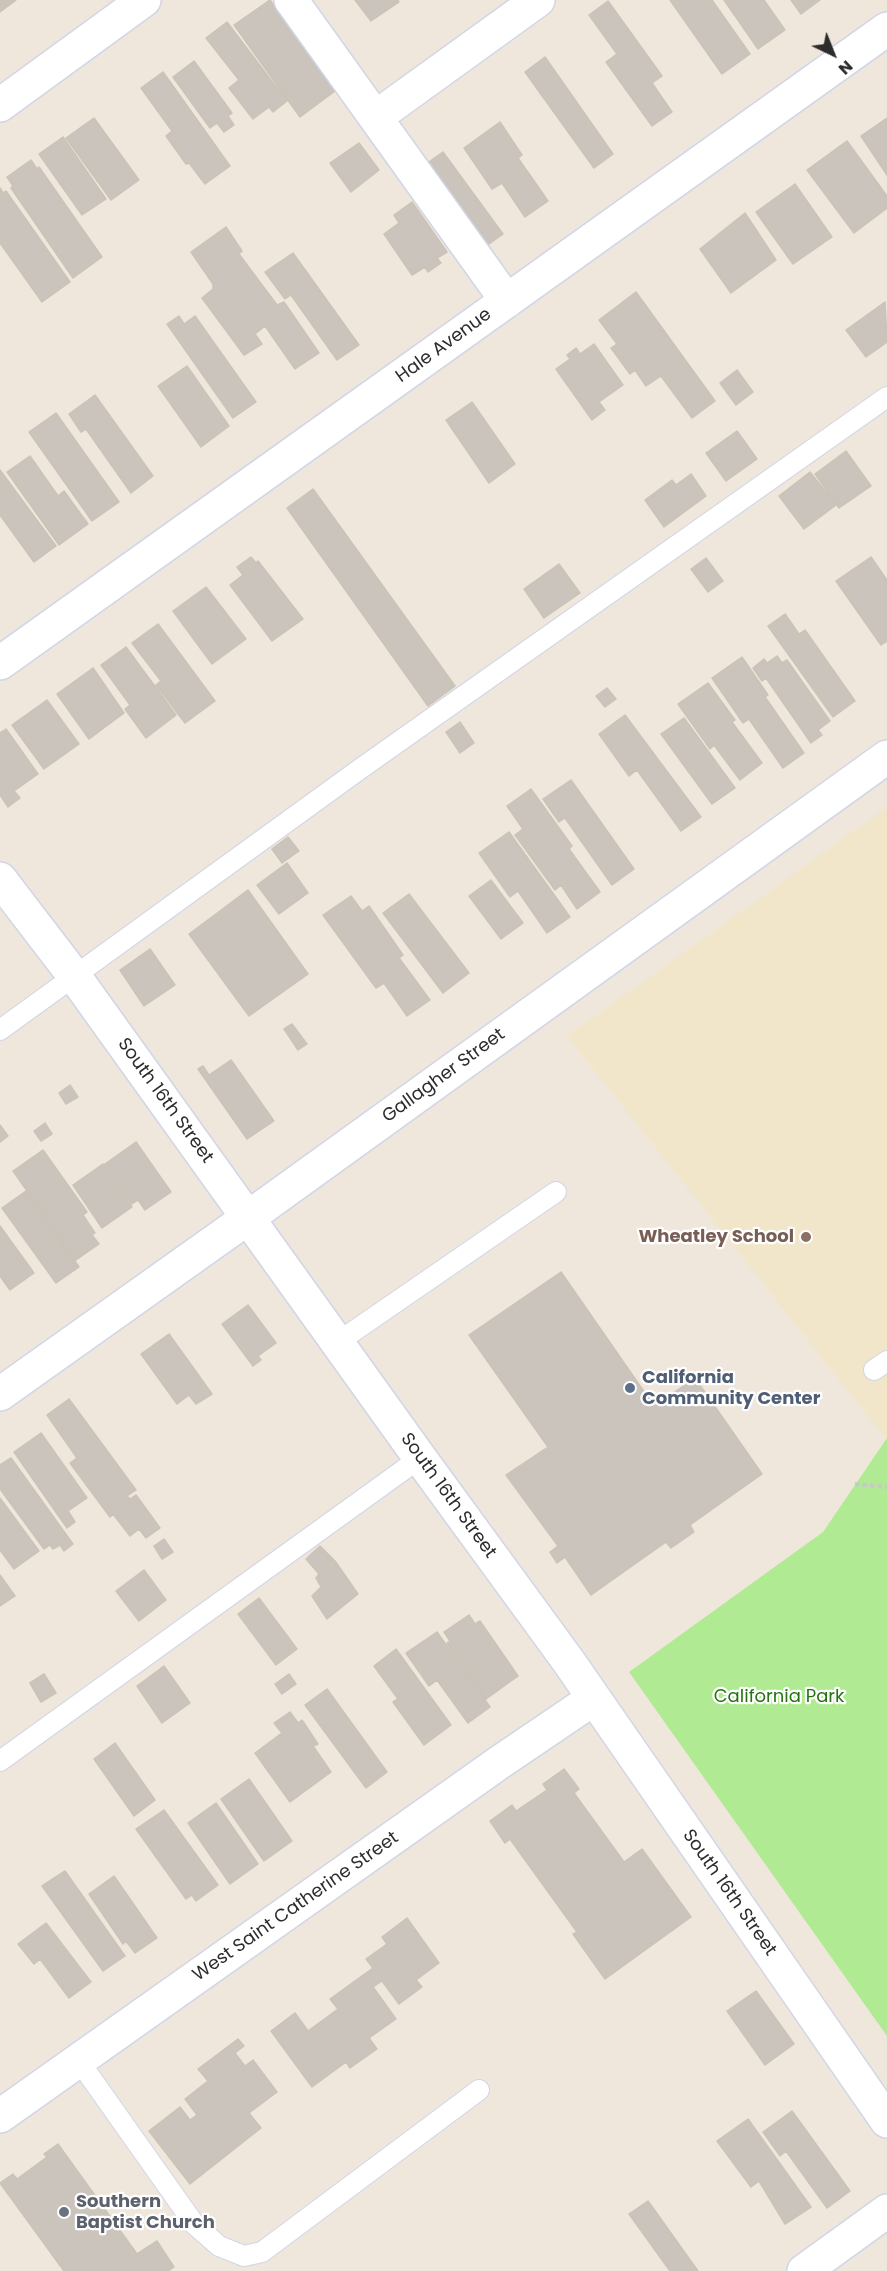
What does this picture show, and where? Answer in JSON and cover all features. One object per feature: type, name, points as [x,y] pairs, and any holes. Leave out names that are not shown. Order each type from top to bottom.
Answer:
[{"type":"street","points":[[0,105],[144,0]]},
{"type":"street","points":[[291,0],[507,301]]},
{"type":"street","points":[[376,117],[538,0]]},
{"type":"street","name":"Hale Avenue","points":[[0,663],[887,29]]},
{"type":"street","name":"Gallagher Street","points":[[0,1394],[887,758]]},
{"type":"street","name":"South 16th Street","points":[[0,879],[75,977],[569,1662],[887,2121]]},
{"type":"street","name":"West Saint Catherine Street","points":[[0,2116],[593,1699]]},
{"type":"street","points":[[804,2271],[887,2211]]},
{"type":"lane","points":[[0,1030],[360,769],[887,397]]},
{"type":"lane","points":[[338,1342],[556,1192]]},
{"type":"lane","points":[[0,1761],[420,1458]]},
{"type":"lane","points":[[79,2061],[195,2225],[219,2246],[244,2256],[262,2252],[479,2090]]},
{"type":"path","points":[[855,1484],[887,1487]]},
{"type":"shaded area","name":"Wheatley School","points":[[887,807],[887,1438],[886,1439],[567,1036]]},
{"type":"green space","name":"California Park","points":[[887,1438],[887,2036],[629,1672],[823,1532]]},
{"type":"building","points":[[0,0],[16,0],[0,12]]},
{"type":"building","points":[[270,0],[335,91],[300,117],[234,25]]},
{"type":"building","points":[[355,0],[398,0],[399,2],[371,21]]},
{"type":"building","points":[[670,0],[712,0],[750,54],[722,74]]},
{"type":"building","points":[[724,0],[764,0],[785,30],[758,49]]},
{"type":"building","points":[[791,0],[820,0],[801,14]]},
{"type":"building","points":[[608,1],[662,76],[652,83],[672,112],[652,126],[606,62],[617,54],[589,15]]},
{"type":"building","points":[[227,22],[287,101],[273,112],[269,107],[253,119],[229,88],[239,80],[206,38]]},
{"type":"building","points":[[545,57],[613,154],[594,168],[525,72]]},
{"type":"building","points":[[194,61],[232,113],[228,116],[234,125],[224,132],[217,123],[210,128],[173,77]]},
{"type":"building","points":[[163,72],[230,166],[205,184],[189,163],[186,164],[166,136],[172,131],[141,88]]},
{"type":"building","points":[[94,118],[139,180],[111,200],[66,138]]},
{"type":"building","points":[[887,118],[887,175],[861,136]]},
{"type":"building","points":[[500,122],[522,155],[518,158],[548,201],[525,217],[502,183],[492,189],[464,148]]},
{"type":"building","points":[[63,137],[106,199],[82,215],[39,154]]},
{"type":"building","points":[[847,141],[887,196],[887,208],[854,233],[807,170]]},
{"type":"building","points":[[359,143],[379,170],[351,192],[330,163]]},
{"type":"building","points":[[443,152],[503,234],[482,249],[423,166]]},
{"type":"building","points":[[31,160],[37,169],[39,167],[102,257],[73,278],[11,188],[13,186],[7,177]]},
{"type":"building","points":[[795,184],[832,237],[793,264],[756,212]]},
{"type":"building","points":[[0,188],[3,193],[6,191],[70,282],[42,302],[0,243]]},
{"type":"building","points":[[412,202],[447,252],[437,258],[441,263],[428,272],[425,267],[412,275],[384,234],[399,223],[394,215]]},
{"type":"building","points":[[745,213],[776,260],[731,293],[700,249]]},
{"type":"building","points":[[226,227],[242,251],[239,254],[277,305],[284,302],[319,353],[295,369],[265,326],[255,334],[262,344],[244,355],[202,298],[213,289],[213,284],[191,252]]},
{"type":"building","points":[[293,253],[359,345],[337,360],[291,295],[285,299],[265,272]]},
{"type":"building","points":[[636,292],[715,401],[692,418],[661,376],[646,386],[635,370],[630,374],[611,348],[617,344],[599,320]]},
{"type":"building","points":[[885,302],[887,342],[866,357],[846,330]]},
{"type":"building","points":[[179,316],[184,324],[195,316],[256,402],[233,418],[167,324]]},
{"type":"building","points":[[594,344],[623,385],[599,402],[605,410],[592,420],[556,369],[570,359],[567,355],[576,348],[580,354]]},
{"type":"building","points":[[187,366],[229,426],[201,447],[158,386]]},
{"type":"building","points":[[737,370],[753,392],[736,405],[720,383]]},
{"type":"building","points":[[95,395],[153,476],[131,493],[86,429],[81,432],[69,414]]},
{"type":"building","points":[[472,402],[515,464],[489,483],[446,420]]},
{"type":"building","points":[[56,413],[119,502],[92,521],[29,432]]},
{"type":"building","points":[[737,431],[757,459],[726,481],[706,453]]},
{"type":"building","points":[[846,451],[871,486],[839,508],[815,474]]},
{"type":"building","points":[[30,456],[58,496],[64,491],[88,524],[59,545],[7,472]]},
{"type":"building","points":[[0,470],[56,546],[34,562],[0,515]]},
{"type":"building","points":[[810,472],[836,505],[804,529],[779,496]]},
{"type":"building","points":[[691,474],[706,496],[664,527],[645,500],[672,480],[676,485]]},
{"type":"building","points":[[313,489],[455,686],[428,706],[287,508]]},
{"type":"building","points":[[251,557],[256,563],[258,561],[303,619],[272,641],[230,585],[243,575],[237,567]]},
{"type":"building","points":[[871,557],[887,580],[887,641],[881,645],[836,581]]},
{"type":"building","points":[[706,558],[723,581],[708,592],[691,569]]},
{"type":"building","points":[[559,564],[580,593],[544,618],[524,589]]},
{"type":"building","points":[[206,587],[246,639],[212,664],[173,611]]},
{"type":"building","points":[[785,614],[799,634],[805,630],[855,701],[833,717],[768,626]]},
{"type":"building","points":[[158,624],[215,701],[185,723],[156,685],[161,681],[132,643]]},
{"type":"building","points":[[126,647],[176,715],[146,738],[125,709],[130,705],[101,665]]},
{"type":"building","points":[[777,656],[782,663],[787,660],[830,721],[818,730],[822,735],[811,743],[766,678],[762,681],[753,668],[764,659],[767,663]]},
{"type":"building","points":[[742,657],[768,695],[765,697],[804,753],[783,768],[749,719],[743,723],[712,678]]},
{"type":"building","points":[[93,668],[124,713],[89,739],[57,694]]},
{"type":"building","points":[[708,683],[735,720],[732,722],[762,763],[740,780],[714,745],[710,749],[678,704]]},
{"type":"building","points":[[607,688],[616,699],[605,707],[596,696]]},
{"type":"building","points":[[47,700],[79,744],[44,769],[12,725]]},
{"type":"building","points":[[625,715],[701,817],[681,831],[637,770],[629,776],[599,734]]},
{"type":"building","points":[[684,718],[735,788],[712,804],[661,734]]},
{"type":"building","points":[[460,722],[474,743],[460,753],[446,732]]},
{"type":"building","points":[[6,729],[38,774],[14,791],[20,798],[8,807],[0,795],[0,733]]},
{"type":"building","points":[[571,780],[634,869],[612,885],[565,818],[559,822],[543,799]]},
{"type":"building","points":[[531,789],[572,846],[569,849],[600,892],[577,909],[561,885],[555,890],[515,835],[523,829],[507,806]]},
{"type":"building","points":[[509,832],[570,917],[547,933],[518,891],[510,897],[479,853]]},
{"type":"building","points":[[288,837],[299,851],[282,863],[272,849]]},
{"type":"building","points":[[287,863],[308,893],[279,914],[257,885]]},
{"type":"building","points":[[491,880],[523,923],[501,939],[469,896]]},
{"type":"building","points":[[248,890],[308,974],[249,1016],[189,934]]},
{"type":"building","points":[[409,894],[469,973],[443,993],[383,913]]},
{"type":"building","points":[[351,896],[362,911],[369,906],[403,955],[399,958],[430,1000],[407,1016],[384,983],[376,988],[323,915]]},
{"type":"building","points":[[150,949],[175,985],[144,1006],[120,970]]},
{"type":"building","points":[[292,1024],[307,1044],[298,1050],[284,1029]]},
{"type":"building","points":[[231,1060],[274,1121],[247,1139],[198,1069],[203,1066],[209,1075]]},
{"type":"building","points":[[70,1085],[78,1097],[66,1104],[59,1093]]},
{"type":"building","points":[[45,1123],[52,1134],[41,1141],[34,1131]]},
{"type":"building","points":[[0,1125],[8,1136],[0,1142]]},
{"type":"building","points":[[136,1142],[171,1192],[145,1210],[138,1200],[132,1204],[105,1164]]},
{"type":"building","points":[[43,1150],[87,1212],[83,1215],[95,1233],[92,1235],[99,1244],[76,1260],[13,1171]]},
{"type":"building","points":[[103,1164],[132,1207],[102,1228],[73,1185]]},
{"type":"building","points":[[26,1191],[79,1267],[56,1283],[2,1208]]},
{"type":"building","points":[[0,1226],[34,1273],[10,1290],[0,1276]]},
{"type":"building","points":[[561,1272],[654,1406],[695,1378],[762,1474],[690,1525],[694,1532],[671,1548],[666,1542],[591,1595],[565,1557],[557,1563],[550,1552],[558,1546],[506,1475],[548,1447],[469,1335]]},
{"type":"building","points":[[248,1305],[276,1343],[258,1356],[261,1360],[253,1366],[222,1324]]},
{"type":"building","points":[[169,1334],[212,1394],[196,1404],[189,1395],[177,1404],[141,1354]]},
{"type":"building","points":[[69,1399],[136,1490],[127,1496],[130,1499],[136,1495],[160,1528],[146,1538],[139,1529],[130,1536],[113,1514],[110,1517],[70,1463],[77,1458],[47,1415]]},
{"type":"building","points":[[41,1433],[87,1498],[68,1511],[75,1522],[67,1528],[14,1452]]},
{"type":"building","points":[[11,1458],[73,1544],[64,1551],[60,1545],[53,1549],[50,1545],[44,1549],[0,1489],[0,1465]]},
{"type":"building","points":[[0,1498],[39,1551],[14,1569],[0,1550]]},
{"type":"building","points":[[164,1539],[173,1552],[162,1559],[154,1546]]},
{"type":"building","points":[[320,1546],[335,1561],[358,1594],[327,1619],[312,1596],[321,1587],[316,1578],[319,1574],[306,1559]]},
{"type":"building","points":[[144,1570],[166,1600],[139,1621],[116,1591]]},
{"type":"building","points":[[0,1575],[15,1596],[0,1606]]},
{"type":"building","points":[[259,1598],[297,1649],[276,1665],[238,1614]]},
{"type":"building","points":[[469,1615],[475,1624],[480,1621],[518,1676],[486,1699],[447,1643],[450,1641],[444,1632]]},
{"type":"building","points":[[437,1632],[490,1707],[468,1723],[437,1680],[429,1686],[406,1653]]},
{"type":"building","points":[[396,1649],[451,1725],[424,1745],[393,1702],[398,1699],[374,1666]]},
{"type":"building","points":[[164,1666],[190,1703],[162,1723],[137,1686]]},
{"type":"building","points":[[44,1674],[56,1693],[41,1702],[30,1683]]},
{"type":"building","points":[[289,1674],[296,1684],[282,1694],[275,1684]]},
{"type":"building","points":[[327,1689],[387,1772],[366,1788],[305,1705]]},
{"type":"building","points":[[290,1712],[298,1723],[302,1720],[318,1744],[313,1746],[331,1772],[290,1802],[255,1753],[282,1733],[274,1723]]},
{"type":"building","points":[[115,1743],[155,1800],[134,1816],[94,1759]]},
{"type":"building","points":[[564,1769],[579,1789],[574,1793],[624,1862],[642,1849],[691,1917],[605,1979],[573,1934],[577,1932],[510,1839],[505,1843],[490,1821],[512,1805],[516,1811],[547,1790],[543,1784]]},
{"type":"building","points":[[249,1779],[292,1841],[264,1861],[221,1799]]},
{"type":"building","points":[[216,1803],[258,1864],[230,1884],[188,1823]]},
{"type":"building","points":[[164,1810],[218,1885],[196,1901],[192,1895],[186,1899],[136,1829]]},
{"type":"building","points":[[65,1871],[125,1956],[103,1971],[42,1886]]},
{"type":"building","points":[[114,1876],[157,1938],[135,1953],[126,1941],[123,1944],[89,1894]]},
{"type":"building","points":[[407,1918],[439,1963],[416,1980],[422,1987],[399,2004],[382,1981],[373,1987],[396,2019],[369,2038],[377,2049],[350,2068],[346,2062],[312,2087],[271,2031],[295,2013],[308,2031],[338,2009],[330,1999],[373,1968],[366,1959],[387,1944],[382,1937]]},
{"type":"building","points":[[46,1923],[91,1982],[69,1998],[40,1959],[34,1964],[18,1944]]},
{"type":"building","points":[[756,1991],[794,2044],[765,2065],[727,2011]]},
{"type":"building","points":[[238,2039],[244,2046],[235,2053],[245,2066],[253,2060],[277,2092],[249,2113],[261,2128],[190,2184],[149,2131],[180,2107],[190,2120],[197,2115],[185,2099],[208,2081],[198,2069]]},
{"type":"building","points":[[792,2111],[850,2191],[827,2208],[786,2151],[780,2156],[763,2132]]},
{"type":"building","points":[[748,2119],[811,2207],[785,2224],[759,2181],[751,2187],[717,2141]]},
{"type":"building","name":"Southern Baptist Church","points":[[58,2144],[137,2254],[157,2241],[174,2267],[168,2271],[64,2271],[0,2183],[13,2174],[17,2179],[47,2157],[44,2154]]},
{"type":"building","points":[[648,2201],[698,2271],[670,2271],[629,2214]]},
{"type":"place","name":"Wheatley School","points":[[806,1237]]},
{"type":"place","name":"California Community Center","points":[[630,1388]]},
{"type":"place","name":"Southern Baptist Church","points":[[64,2212]]}]
